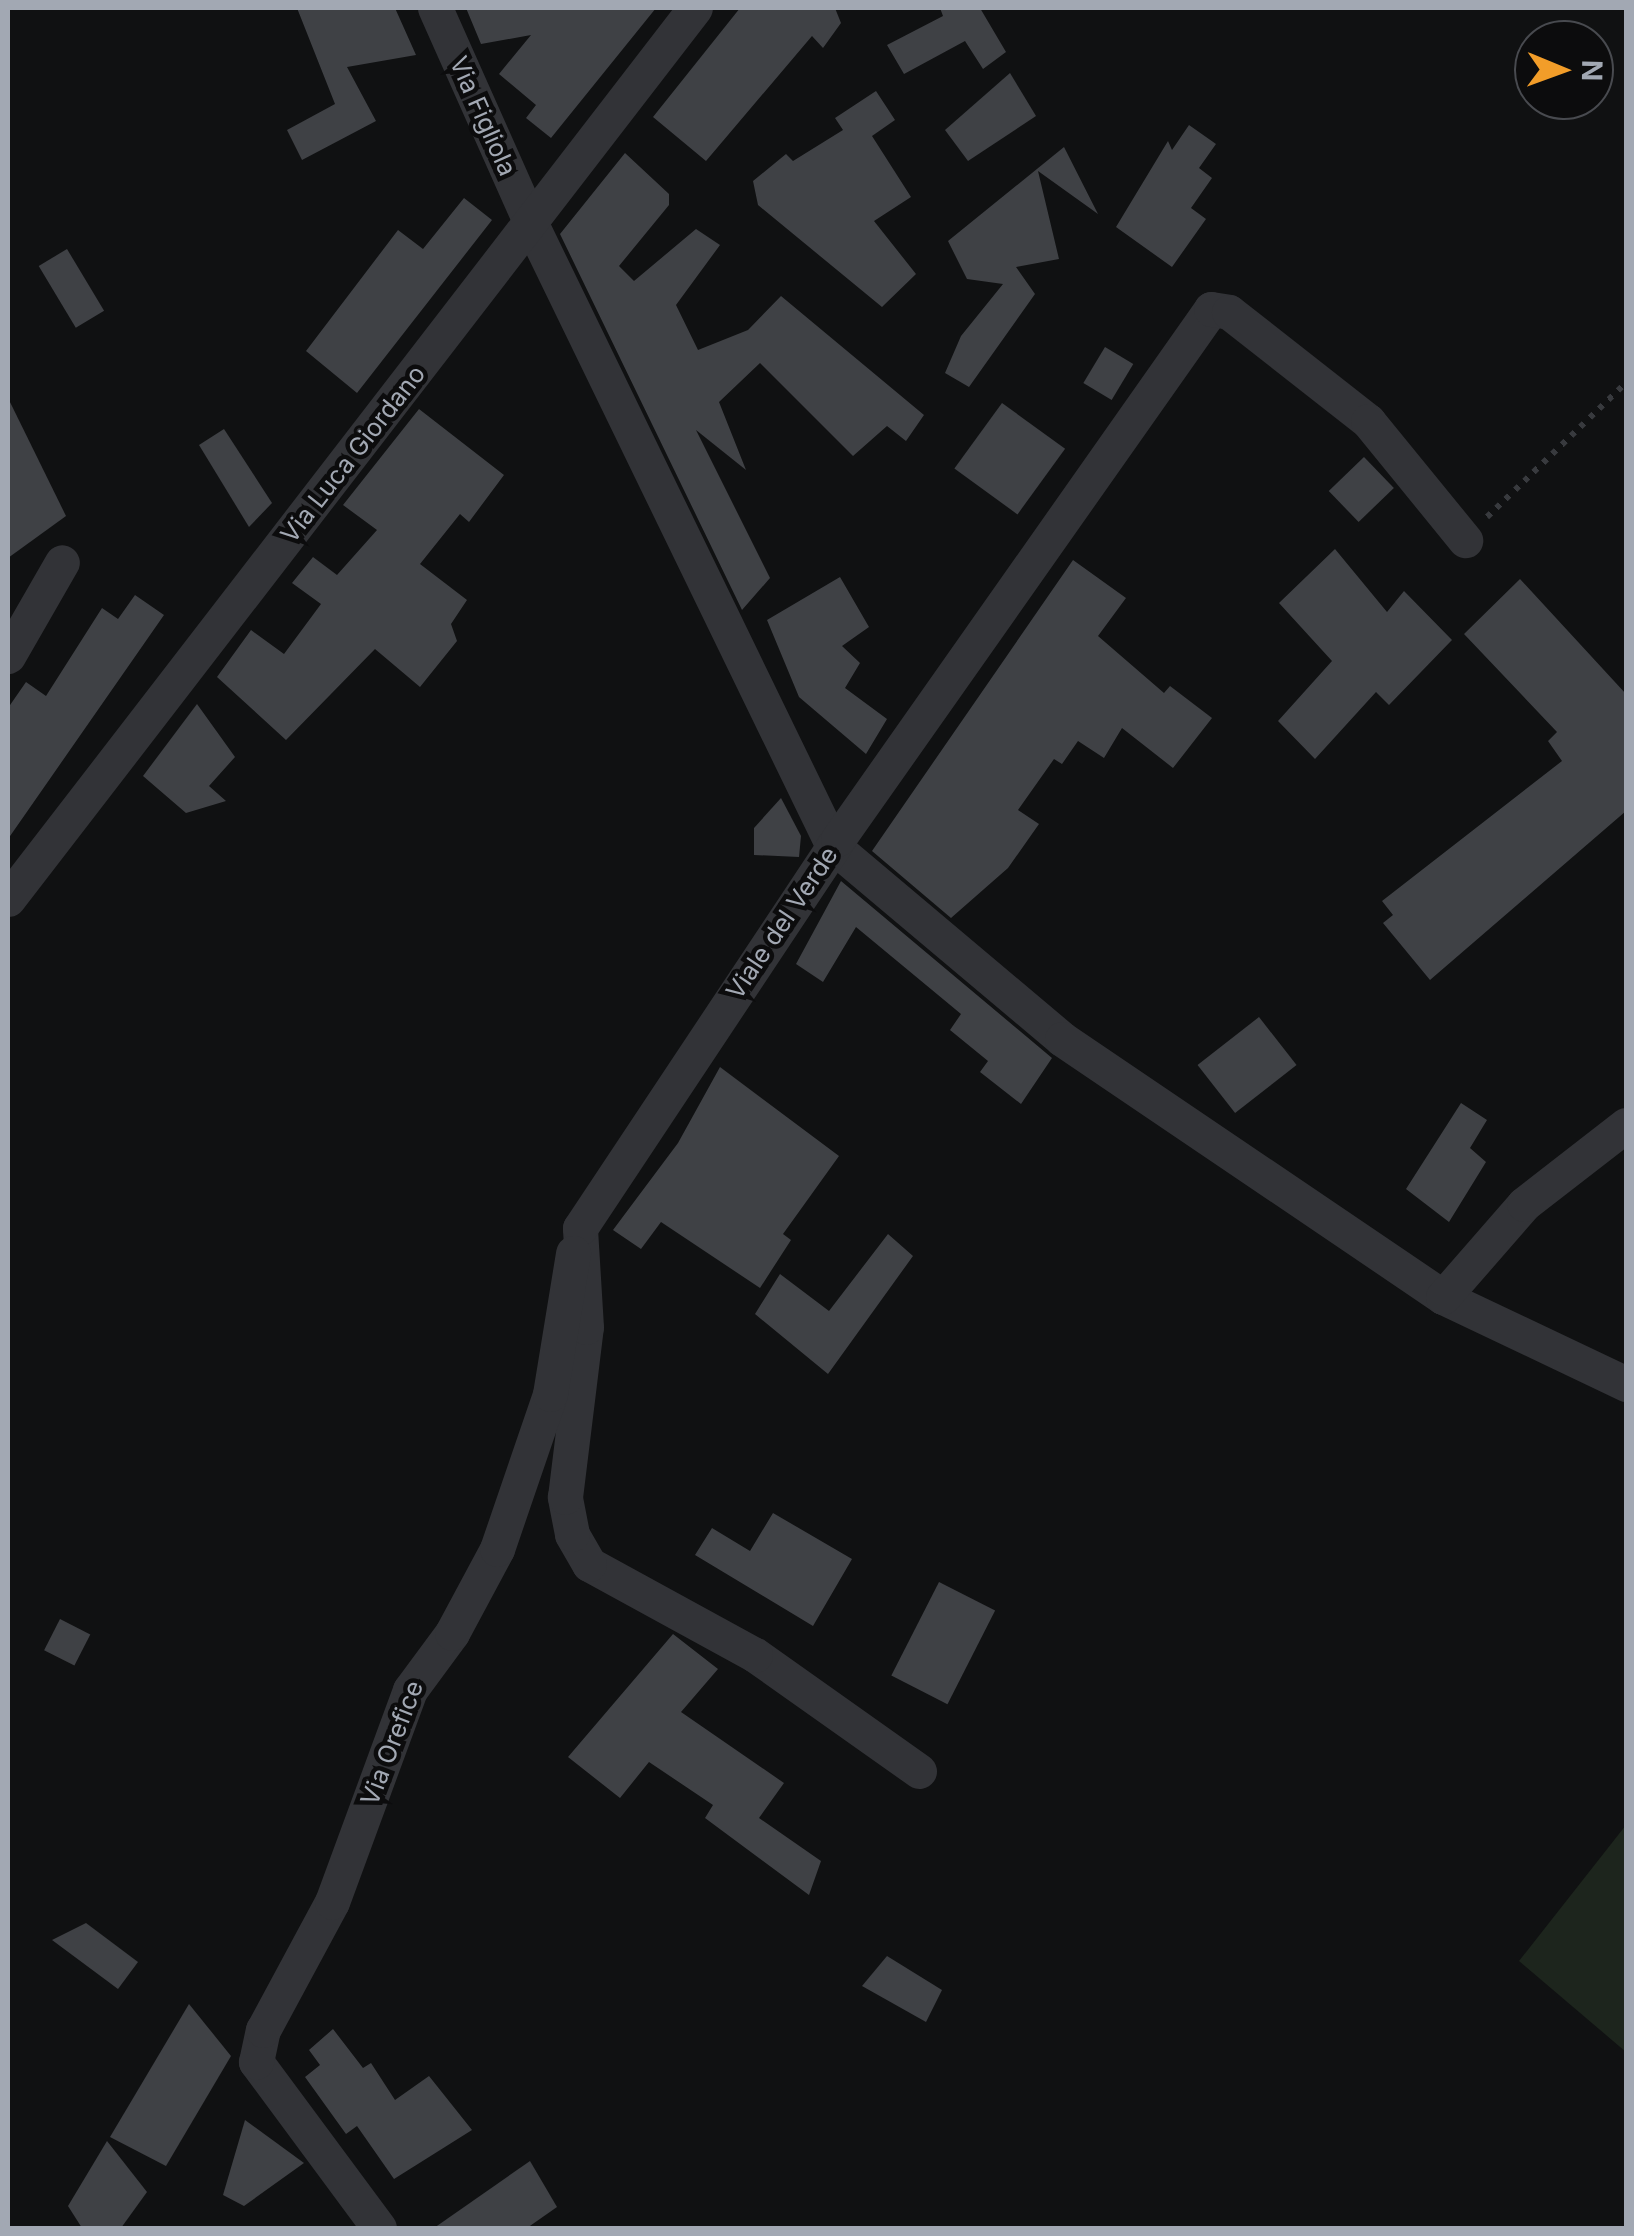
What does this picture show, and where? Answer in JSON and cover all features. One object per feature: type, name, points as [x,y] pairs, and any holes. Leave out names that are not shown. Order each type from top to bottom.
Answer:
[{"type":"street","name":"Via Figliola","points":[[435,8],[531,224],[833,846]]},
{"type":"street","name":"Via Luca Giordano","points":[[8,898],[696,8]]},
{"type":"street","name":"Viale del Verde","points":[[580,1228],[833,846],[1211,309],[1230,312],[1368,421],[1465,540]]},
{"type":"street","points":[[8,656],[62,562]]},
{"type":"street","points":[[833,846],[1062,1038],[1443,1297],[1626,1384]]},
{"type":"street","points":[[1443,1297],[1524,1204],[1626,1125]]},
{"type":"street","points":[[580,1228],[586,1328],[565,1497],[572,1534],[589,1564],[755,1655],[919,1771]]},
{"type":"street","name":"Via Orefice","points":[[379,2228],[256,2062],[263,2030],[332,1902],[410,1690],[452,1633],[497,1549],[550,1394],[558,1308],[580,1228]]},
{"type":"path","points":[[1465,540],[1626,383]]},
{"type":"shaded area","points":[[1626,1825],[1626,2052],[1519,1961]]},
{"type":"building","points":[[297,8],[395,8],[416,55],[347,67],[376,121],[302,160],[287,130],[335,104]]},
{"type":"building","points":[[466,8],[656,8],[551,138],[526,118],[536,105],[499,74],[531,35],[481,44]]},
{"type":"building","points":[[740,8],[835,8],[841,23],[823,48],[812,36],[706,161],[653,117]]},
{"type":"building","points":[[940,8],[980,8],[1006,52],[983,69],[965,41],[904,74],[887,45],[943,16]]},
{"type":"building","points":[[1010,73],[1036,116],[968,161],[945,130]]},
{"type":"building","points":[[876,91],[895,120],[872,136],[911,197],[874,221],[916,274],[882,307],[758,205],[753,181],[786,154],[793,161],[843,130],[835,118]]},
{"type":"building","points":[[1189,125],[1216,144],[1199,168],[1212,178],[1191,208],[1206,219],[1172,267],[1116,227],[1168,141],[1172,150]]},
{"type":"building","points":[[1064,147],[1098,214],[1038,171],[1059,259],[1016,267],[1035,294],[969,387],[945,373],[961,336],[1003,284],[967,279],[948,241]]},
{"type":"building","points":[[625,153],[669,194],[669,205],[619,266],[634,281],[696,229],[720,245],[676,305],[698,350],[748,330],[781,296],[924,415],[906,441],[887,426],[853,456],[760,363],[719,402],[746,470],[696,430],[770,578],[742,610],[560,234]]},
{"type":"building","points":[[464,198],[492,220],[357,393],[306,351],[398,230],[423,249]]},
{"type":"building","points":[[67,249],[104,311],[76,328],[39,266]]},
{"type":"building","points":[[1105,347],[1133,364],[1112,400],[1083,383]]},
{"type":"building","points":[[8,398],[66,516],[8,558]]},
{"type":"building","points":[[1002,403],[1065,449],[1017,514],[954,469]]},
{"type":"building","points":[[419,409],[504,475],[469,522],[460,514],[420,564],[467,600],[451,624],[457,641],[420,687],[375,649],[286,740],[217,677],[251,630],[284,654],[321,604],[292,583],[313,557],[337,575],[377,530],[343,505]]},
{"type":"building","points":[[224,429],[272,503],[249,527],[199,445]]},
{"type":"building","points":[[1364,457],[1394,488],[1359,522],[1329,491]]},
{"type":"building","points":[[1335,549],[1387,612],[1404,591],[1452,640],[1389,705],[1376,692],[1315,759],[1278,721],[1332,661],[1279,603]]},
{"type":"building","points":[[1073,560],[1126,598],[1098,636],[1164,693],[1170,686],[1212,718],[1173,768],[1122,728],[1104,758],[1078,741],[1062,764],[1054,759],[1018,810],[1039,824],[1008,868],[951,918],[872,851]]},
{"type":"building","points":[[840,577],[869,627],[842,646],[860,663],[845,688],[887,719],[866,754],[799,697],[767,620]]},
{"type":"building","points":[[1520,579],[1626,694],[1626,811],[1430,980],[1383,923],[1393,915],[1382,901],[1562,761],[1548,741],[1557,732],[1464,634]]},
{"type":"building","points":[[135,595],[164,615],[8,839],[8,708],[26,682],[46,696],[102,608],[118,619]]},
{"type":"building","points":[[197,704],[235,757],[209,786],[226,801],[186,813],[143,776]]},
{"type":"building","points":[[781,798],[801,836],[799,857],[754,855],[754,828]]},
{"type":"building","points":[[841,881],[1052,1058],[1021,1104],[980,1072],[988,1061],[950,1030],[961,1014],[856,927],[823,982],[796,964]]},
{"type":"building","points":[[1259,1017],[1297,1065],[1235,1113],[1198,1065]]},
{"type":"building","points":[[720,1067],[839,1156],[783,1234],[791,1240],[760,1288],[661,1222],[641,1249],[613,1230],[678,1143]]},
{"type":"building","points":[[1461,1103],[1487,1120],[1470,1148],[1486,1162],[1449,1222],[1406,1189]]},
{"type":"building","points":[[888,1234],[913,1256],[828,1374],[755,1314],[780,1274],[829,1311]]},
{"type":"building","points":[[773,1513],[852,1559],[813,1626],[695,1555],[712,1528],[750,1551]]},
{"type":"building","points":[[939,1582],[995,1611],[947,1704],[891,1676]]},
{"type":"building","points":[[60,1619],[90,1634],[74,1666],[44,1650]]},
{"type":"building","points":[[673,1634],[718,1669],[681,1712],[784,1783],[759,1818],[821,1861],[809,1895],[705,1818],[713,1805],[649,1762],[620,1798],[568,1757]]},
{"type":"building","points":[[86,1923],[138,1962],[118,1989],[52,1940]]},
{"type":"building","points":[[887,1956],[942,1990],[926,2022],[862,1986]]},
{"type":"building","points":[[189,2004],[231,2056],[166,2166],[110,2137]]},
{"type":"building","points":[[333,2029],[363,2068],[371,2063],[395,2100],[429,2076],[472,2130],[394,2179],[357,2126],[346,2134],[305,2077],[320,2065],[309,2050]]},
{"type":"building","points":[[245,2120],[304,2163],[244,2206],[223,2195]]},
{"type":"building","points":[[107,2141],[147,2192],[121,2228],[82,2228],[68,2206]]},
{"type":"building","points":[[530,2161],[557,2207],[527,2228],[434,2228]]}]
